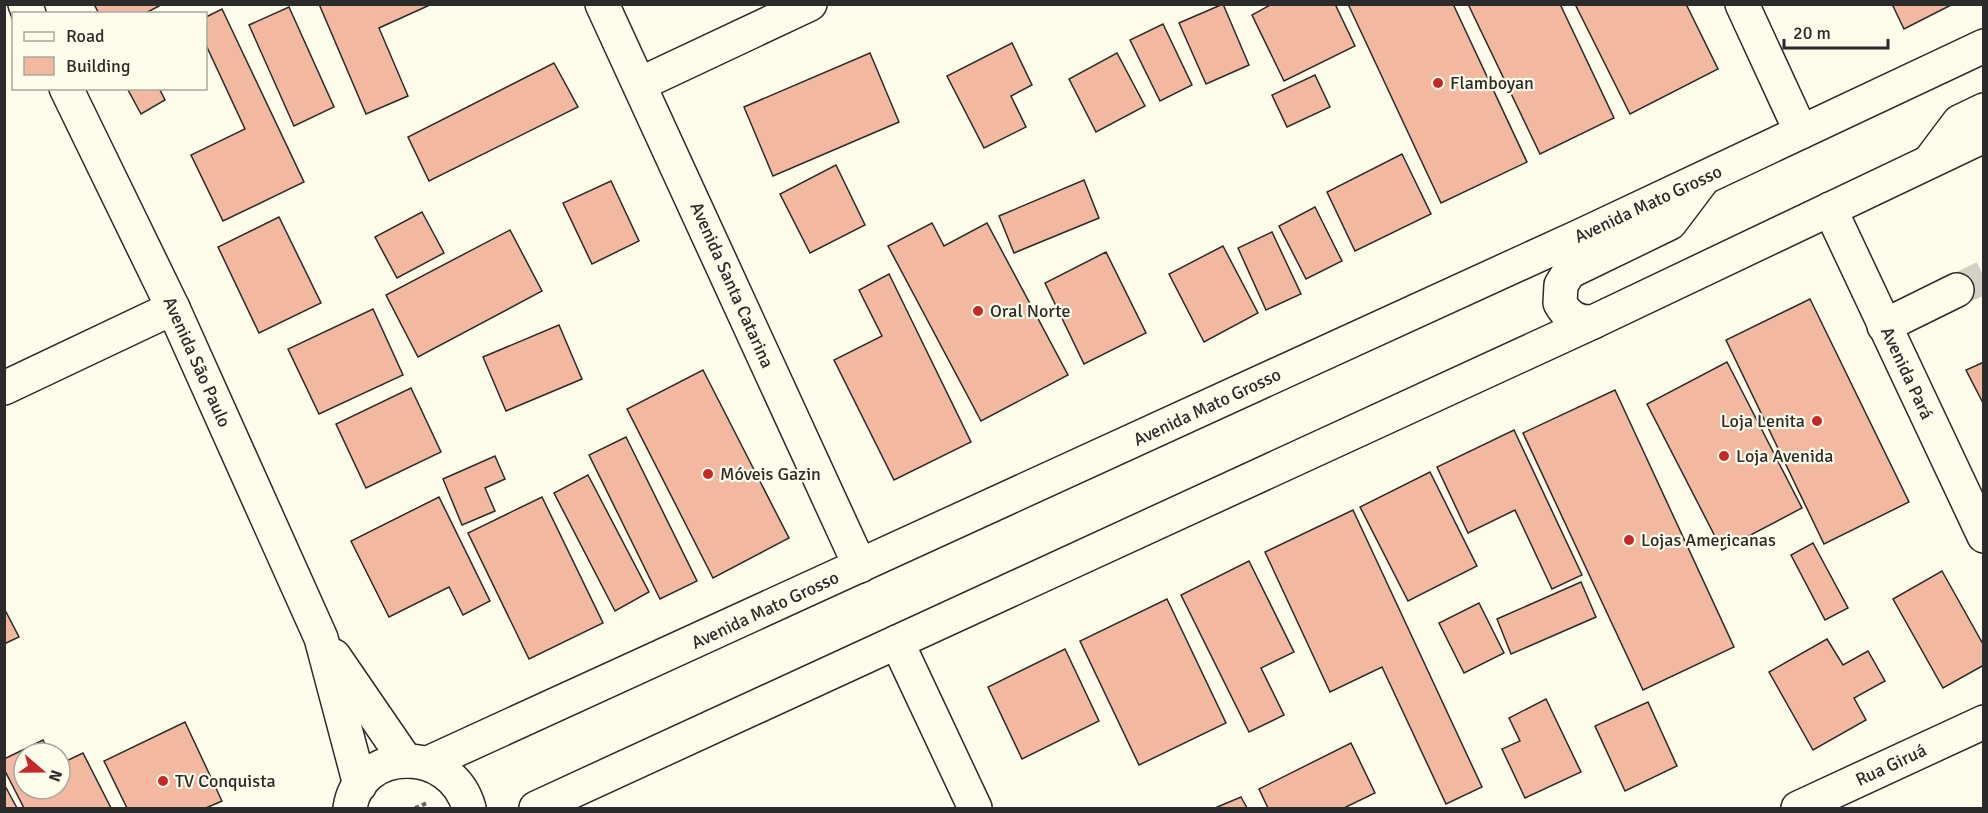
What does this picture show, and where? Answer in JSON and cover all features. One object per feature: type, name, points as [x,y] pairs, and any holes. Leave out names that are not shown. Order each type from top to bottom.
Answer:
[{"type":"main road","name":"Avenida Santa Catarina","points":[[602,4],[860,566]]},
{"type":"main road","points":[[640,84],[810,4]]},
{"type":"main road","points":[[1742,4],[1801,132]]},
{"type":"main road","name":"Avenida Mato Grosso","points":[[350,801],[370,774],[383,766],[417,762],[860,566],[1704,178],[1983,46]]},
{"type":"main road","name":"Avenida São Paulo","points":[[67,90],[173,308],[321,638],[417,762]]},
{"type":"main road","points":[[1930,161],[1959,122],[1983,110]]},
{"type":"main road","points":[[536,808],[1593,322],[1983,136]]},
{"type":"main road","points":[[1593,322],[1582,322],[1571,318],[1560,303],[1561,285],[1569,272],[1670,223],[1704,178]]},
{"type":"main road","name":"Avenida Pará","points":[[1830,210],[1983,536]]},
{"type":"main road","points":[[1884,326],[1957,290]]},
{"type":"main road","points":[[4,388],[173,308]]},
{"type":"main road","name":"Avenida São Paulo","points":[[321,638],[350,801]]},
{"type":"main road","points":[[897,642],[975,808]]},
{"type":"main road","name":"Rua Giruá","points":[[1798,808],[1983,722]]},
{"type":"main road","points":[[417,762],[442,770],[464,794],[469,808]]},
{"type":"building","points":[[94,4],[159,4],[148,12],[98,12]]},
{"type":"building","points":[[319,4],[432,4],[379,28],[408,96],[366,114]]},
{"type":"building","points":[[1223,4],[1249,65],[1206,84],[1179,23]]},
{"type":"building","points":[[1272,4],[1335,4],[1355,46],[1284,81],[1252,15]]},
{"type":"building","name":"Flamboyan","points":[[1348,4],[1453,4],[1527,162],[1441,203]]},
{"type":"building","points":[[1468,4],[1560,4],[1614,118],[1540,154]]},
{"type":"building","points":[[1575,4],[1686,4],[1718,69],[1630,114]]},
{"type":"building","points":[[1892,4],[1953,4],[1904,29]]},
{"type":"building","points":[[289,7],[334,107],[294,126],[249,25]]},
{"type":"building","points":[[222,9],[304,182],[223,221],[191,155],[245,129],[207,47],[207,16]]},
{"type":"building","points":[[1163,24],[1192,85],[1160,101],[1130,40]]},
{"type":"building","points":[[1012,43],[1032,85],[1011,96],[1026,127],[984,148],[947,76]]},
{"type":"building","points":[[870,53],[899,122],[773,176],[744,107]]},
{"type":"building","points":[[1117,53],[1145,106],[1096,132],[1069,79]]},
{"type":"building","points":[[554,63],[578,107],[429,181],[408,137]]},
{"type":"building","points":[[1315,75],[1330,107],[1287,127],[1272,95]]},
{"type":"building","points":[[128,90],[160,90],[165,100],[141,114]]},
{"type":"building","points":[[1402,154],[1431,214],[1355,251],[1327,192]]},
{"type":"building","points":[[836,165],[865,225],[810,253],[780,194]]},
{"type":"building","points":[[1084,180],[1099,218],[1014,253],[999,216]]},
{"type":"building","points":[[611,181],[639,241],[592,264],[563,203]]},
{"type":"building","points":[[1315,207],[1342,261],[1306,279],[1279,226]]},
{"type":"building","points":[[422,212],[444,253],[397,278],[375,237]]},
{"type":"building","points":[[279,217],[321,303],[259,333],[218,247]]},
{"type":"building","name":"Oral Norte","points":[[932,223],[944,246],[987,223],[1068,375],[981,421],[888,246]]},
{"type":"building","points":[[510,230],[542,291],[418,357],[386,295]]},
{"type":"building","points":[[1272,232],[1301,294],[1266,310],[1238,248]]},
{"type":"building","points":[[1223,246],[1258,313],[1204,342],[1169,274]]},
{"type":"building","points":[[1106,252],[1146,333],[1084,364],[1045,283]]},
{"type":"building","points":[[889,274],[971,442],[894,480],[834,360],[882,336],[859,290]]},
{"type":"building","name":"Loja Lenita","points":[[1810,299],[1909,502],[1824,544],[1726,340]]},
{"type":"building","points":[[373,309],[403,375],[319,414],[288,349]]},
{"type":"building","points":[[559,325],[582,379],[506,411],[483,357]]},
{"type":"building","name":"Loja Avenida","points":[[1727,362],[1802,508],[1722,550],[1647,404]]},
{"type":"building","points":[[1984,362],[1984,405],[1966,370]]},
{"type":"building","name":"Móveis Gazin","points":[[703,370],[789,538],[713,578],[627,409]]},
{"type":"building","points":[[411,388],[441,452],[366,488],[336,424]]},
{"type":"building","name":"Lojas Americanas","points":[[1615,390],[1734,647],[1643,690],[1523,433]]},
{"type":"building","points":[[1514,430],[1582,575],[1552,589],[1515,510],[1468,533],[1437,467]]},
{"type":"building","points":[[626,437],[697,581],[660,599],[589,455]]},
{"type":"building","points":[[495,456],[505,479],[485,488],[495,511],[462,525],[443,479]]},
{"type":"building","points":[[1430,472],[1477,566],[1408,601],[1360,507]]},
{"type":"building","points":[[588,475],[649,592],[615,611],[554,493]]},
{"type":"building","points":[[439,497],[490,601],[463,615],[449,587],[389,617],[351,541]]},
{"type":"building","points":[[542,497],[603,623],[529,659],[468,533]]},
{"type":"building","points":[[1353,510],[1482,787],[1446,804],[1382,667],[1330,692],[1265,552]]},
{"type":"building","points":[[1813,543],[1848,608],[1825,620],[1791,555]]},
{"type":"building","points":[[1249,561],[1294,652],[1261,668],[1284,715],[1249,732],[1181,595]]},
{"type":"building","points":[[1942,571],[1984,646],[1984,665],[1943,688],[1893,599]]},
{"type":"building","points":[[1581,582],[1596,617],[1511,654],[1497,619]]},
{"type":"building","points":[[1167,599],[1226,723],[1139,765],[1080,641]]},
{"type":"building","points":[[1479,603],[1504,653],[1464,673],[1439,623]]},
{"type":"building","points":[[4,608],[19,637],[4,644]]},
{"type":"building","points":[[1827,639],[1843,665],[1868,651],[1885,681],[1854,698],[1866,720],[1813,750],[1769,672]]},
{"type":"building","points":[[1065,649],[1099,721],[1022,759],[988,687]]},
{"type":"building","points":[[1546,699],[1581,772],[1525,798],[1502,749],[1520,741],[1509,718]]},
{"type":"building","points":[[1648,702],[1677,766],[1625,791],[1595,726]]},
{"type":"building","name":"TV Conquista","points":[[185,722],[222,801],[206,808],[127,808],[104,761]]},
{"type":"building","points":[[1351,743],[1375,793],[1344,808],[1268,808],[1259,789]]},
{"type":"building","points":[[83,753],[111,808],[24,808],[20,801],[72,801],[72,758]]},
{"type":"building","points":[[12,755],[12,785],[4,769],[4,759]]},
{"type":"building","points":[[4,784],[17,808],[4,808]]},
{"type":"building","points":[[1241,797],[1247,808],[1215,808]]},
{"type":"tunnel","points":[[1957,290],[1984,277]]},
{"type":"place","name":"Flamboyan","points":[[1438,83]]},
{"type":"place","name":"Oral Norte","points":[[978,311]]},
{"type":"place","name":"Loja Lenita","points":[[1817,421]]},
{"type":"place","name":"Loja Avenida","points":[[1724,456]]},
{"type":"place","name":"Móveis Gazin","points":[[708,474]]},
{"type":"place","name":"Lojas Americanas","points":[[1629,540]]},
{"type":"place","name":"TV Conquista","points":[[163,781]]}]
